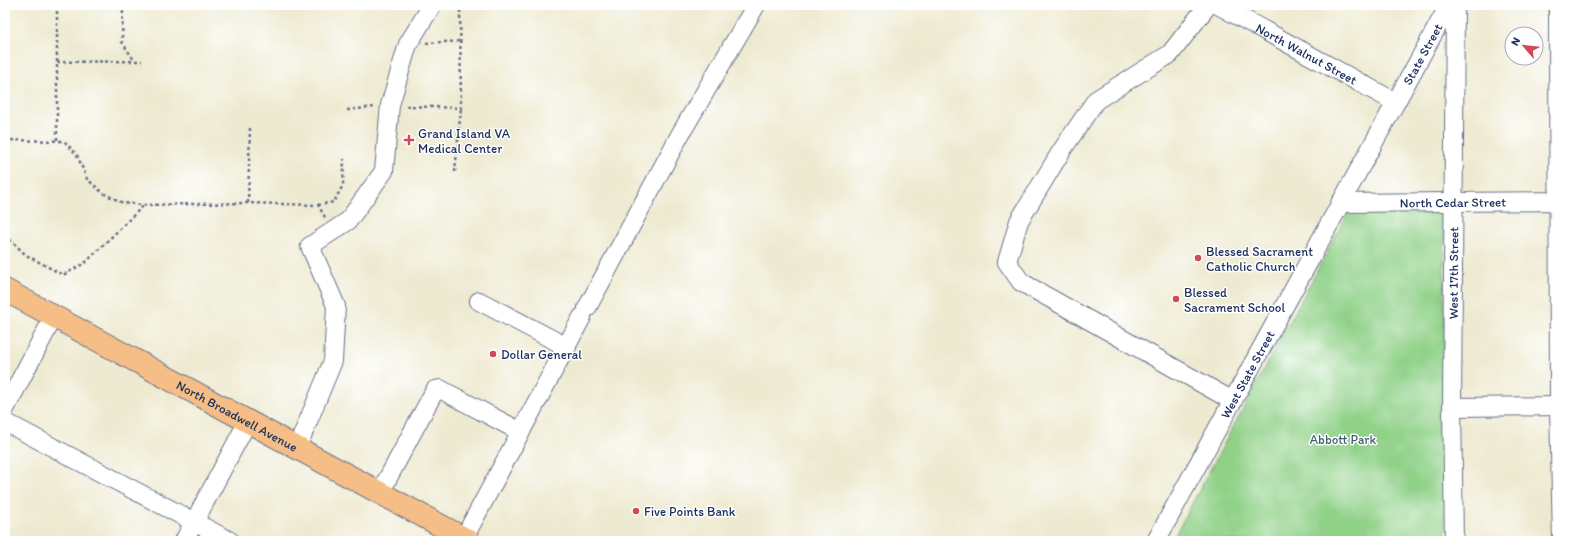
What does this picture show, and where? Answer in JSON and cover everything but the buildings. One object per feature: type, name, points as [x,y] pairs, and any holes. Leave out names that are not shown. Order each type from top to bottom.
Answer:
[{"type":"main road","name":"North Broadwell Avenue","points":[[5,290],[467,540]]},
{"type":"street","points":[[297,448],[333,361],[336,306],[310,246],[348,221],[384,171],[390,105],[408,44],[432,5]]},
{"type":"street","points":[[467,540],[521,432],[681,133],[756,5]]},
{"type":"street","points":[[1208,5],[1170,54],[1096,100],[1062,150],[1019,221],[1007,262],[1021,282],[1233,401]]},
{"type":"street","name":"North Walnut Street","points":[[1218,5],[1395,102]]},
{"type":"street","name":"State Street","points":[[1395,102],[1449,5]]},
{"type":"street","name":"West 17th Street","points":[[1454,541],[1452,407],[1455,5]]},
{"type":"street","points":[[1558,5],[1562,201],[1562,541]]},
{"type":"street","name":"West State Street","points":[[1156,541],[1395,102]]},
{"type":"street","name":"North Cedar Street","points":[[1340,202],[1562,201]]},
{"type":"street","points":[[479,301],[567,347]]},
{"type":"street","points":[[5,409],[54,316]]},
{"type":"street","points":[[380,493],[435,390],[440,389],[521,432]]},
{"type":"street","points":[[1452,407],[1562,406]]},
{"type":"street","points":[[184,541],[248,421]]},
{"type":"street","points":[[5,422],[230,541]]},
{"type":"path","points":[[57,5],[57,141]]},
{"type":"path","points":[[122,5],[122,42],[134,60]]},
{"type":"path","points":[[455,172],[461,108],[460,5]]},
{"type":"path","points":[[408,44],[461,41]]},
{"type":"path","points":[[57,62],[142,61]]},
{"type":"path","points":[[348,110],[390,105],[461,108]]},
{"type":"path","points":[[248,203],[250,127]]},
{"type":"path","points":[[5,140],[64,141],[77,155],[87,179],[104,193],[123,204],[248,203],[318,205],[334,202],[344,185],[344,159]]},
{"type":"path","points":[[5,234],[26,255],[63,275],[85,263],[143,205]]},
{"type":"path","points":[[318,205],[333,231]]},
{"type":"green space","name":"Abbott Park","points":[[1349,211],[1444,211],[1446,541],[1172,541]]},
{"type":"place","name":"Grand Island VA Medical Center","points":[[409,140]]},
{"type":"place","name":"Blessed Sacrament Catholic Church","points":[[1198,258]]},
{"type":"place","name":"Blessed Sacrament School","points":[[1176,299]]},
{"type":"place","name":"Dollar General","points":[[493,354]]},
{"type":"place","name":"Five Points Bank","points":[[636,511]]}]
